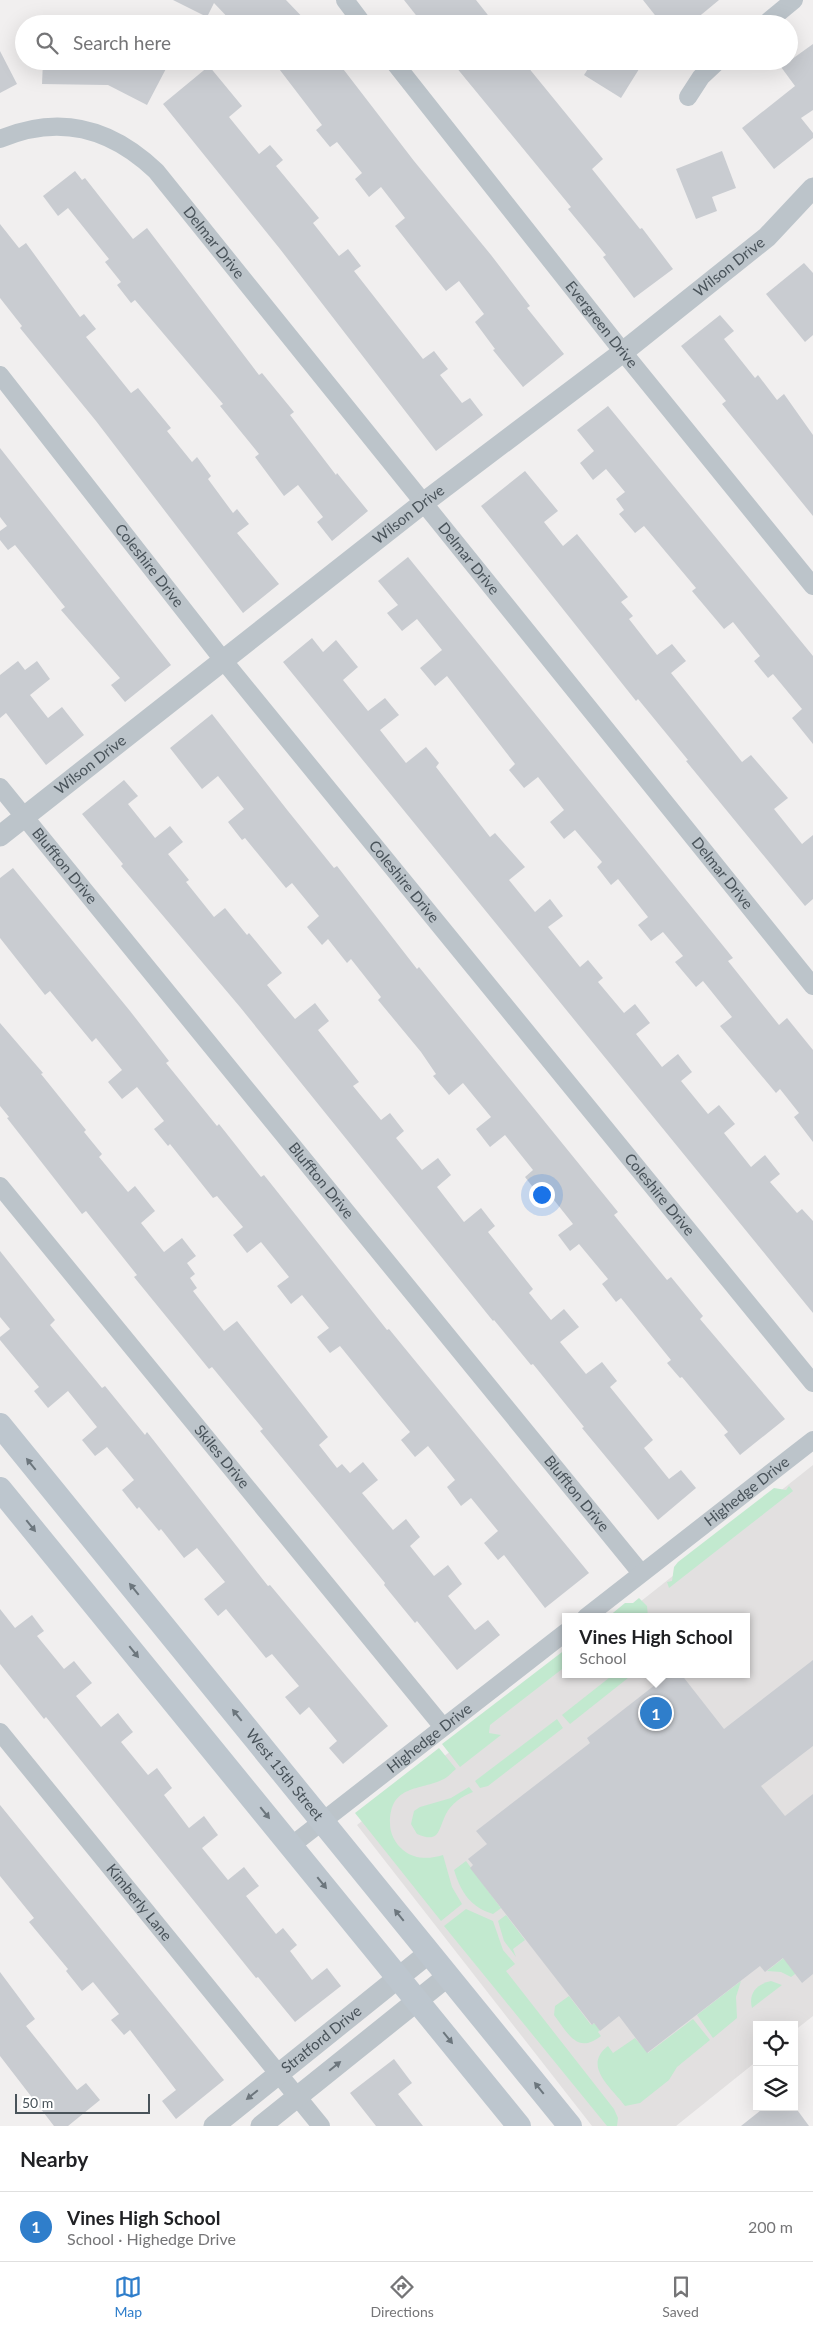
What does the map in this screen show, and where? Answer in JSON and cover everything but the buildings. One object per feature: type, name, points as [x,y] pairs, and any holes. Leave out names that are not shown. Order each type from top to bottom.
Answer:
[{"type":"main road","name":"West 15th Street","points":[[0,1425],[570,2126]]},
{"type":"main road","points":[[0,1489],[292,1845],[519,2126]]},
{"type":"street","points":[[344,0],[356,15]]},
{"type":"street","points":[[776,15],[794,0]]},
{"type":"street","name":"Evergreen Drive","points":[[400,70],[623,352],[813,586]]},
{"type":"street","points":[[688,97],[701,77],[708,70]]},
{"type":"street","name":"Delmar Drive","points":[[0,139],[48,126],[67,126],[106,135],[140,155],[156,171],[422,504],[813,986]]},
{"type":"street","name":"Wilson Drive","points":[[0,836],[422,504],[623,352],[767,237],[813,188]]},
{"type":"street","name":"Coleshire Drive","points":[[0,375],[223,660],[813,1382]]},
{"type":"street","name":"Bluffton Drive","points":[[0,787],[641,1574]]},
{"type":"street","name":"Skiles Drive","points":[[0,1186],[443,1727]]},
{"type":"street","name":"Highedge Drive","points":[[591,1613],[813,1440]]},
{"type":"street","name":"Highedge Drive","points":[[292,1845],[562,1635]]},
{"type":"street","name":"Kimberly Lane","points":[[0,1732],[321,2126]]},
{"type":"street","name":"Stratford Drive","points":[[214,2126],[429,1952]]},
{"type":"street","name":"Stratford Drive","points":[[261,2126],[448,1976]]},
{"type":"shaded area","points":[[813,1465],[813,2016],[798,2028],[798,2021],[753,2021],[753,2064],[676,2126],[592,2126],[357,1825],[562,1663],[562,1678],[750,1678],[750,1613],[626,1613]]},
{"type":"green space","points":[[789,1486],[793,1491],[669,1588],[667,1582],[672,1581],[674,1567],[678,1562],[774,1488],[786,1490]]},
{"type":"green space","points":[[639,1598],[647,1606],[648,1613],[613,1613],[625,1603],[633,1603]]},
{"type":"green space","points":[[562,1652],[562,1669],[490,1725],[489,1733],[501,1735],[460,1767],[442,1744]]},
{"type":"green space","points":[[609,1678],[628,1678],[570,1724],[562,1715]]},
{"type":"green space","points":[[557,1719],[563,1728],[488,1786],[480,1788],[475,1781]]},
{"type":"green space","points":[[439,1748],[456,1769],[444,1779],[401,1795],[395,1801],[391,1810],[390,1823],[395,1841],[412,1856],[423,1858],[443,1855],[452,1887],[462,1904],[441,1921],[355,1813]]},
{"type":"green space","points":[[469,1787],[473,1792],[461,1798],[451,1807],[437,1834],[425,1837],[417,1834],[411,1824],[414,1811],[420,1807],[451,1798]]},
{"type":"green space","points":[[466,1861],[500,1907],[504,1906],[493,1914],[472,1903],[463,1892],[454,1870]]},
{"type":"green space","points":[[466,1909],[493,1921],[503,1950],[515,1964],[506,1971],[614,2109],[618,2118],[617,2126],[607,2126],[444,1926]]},
{"type":"green space","points":[[506,1915],[525,1940],[513,1949],[516,1957],[504,1941],[498,1921]]},
{"type":"green space","points":[[813,1935],[813,1961],[791,1977],[781,1972],[767,1971]]},
{"type":"green space","points":[[741,1981],[736,1997],[737,2018],[713,2038],[697,2015]]},
{"type":"green space","points":[[771,1981],[782,1985],[752,2008],[751,1998],[755,1990],[762,1984]]},
{"type":"green space","points":[[569,1996],[591,2025],[595,2023],[600,2030],[598,2032],[601,2036],[586,2043],[579,2042],[564,2029],[554,2015],[555,2006]]},
{"type":"green space","points":[[693,2019],[710,2040],[677,2067],[669,2080],[640,2103],[625,2106],[607,2084],[598,2069],[598,2061],[601,2054],[608,2046],[613,2053],[635,2038],[648,2053]]},
{"type":"place","name":"Vines High School","points":[[656,1713]]}]
